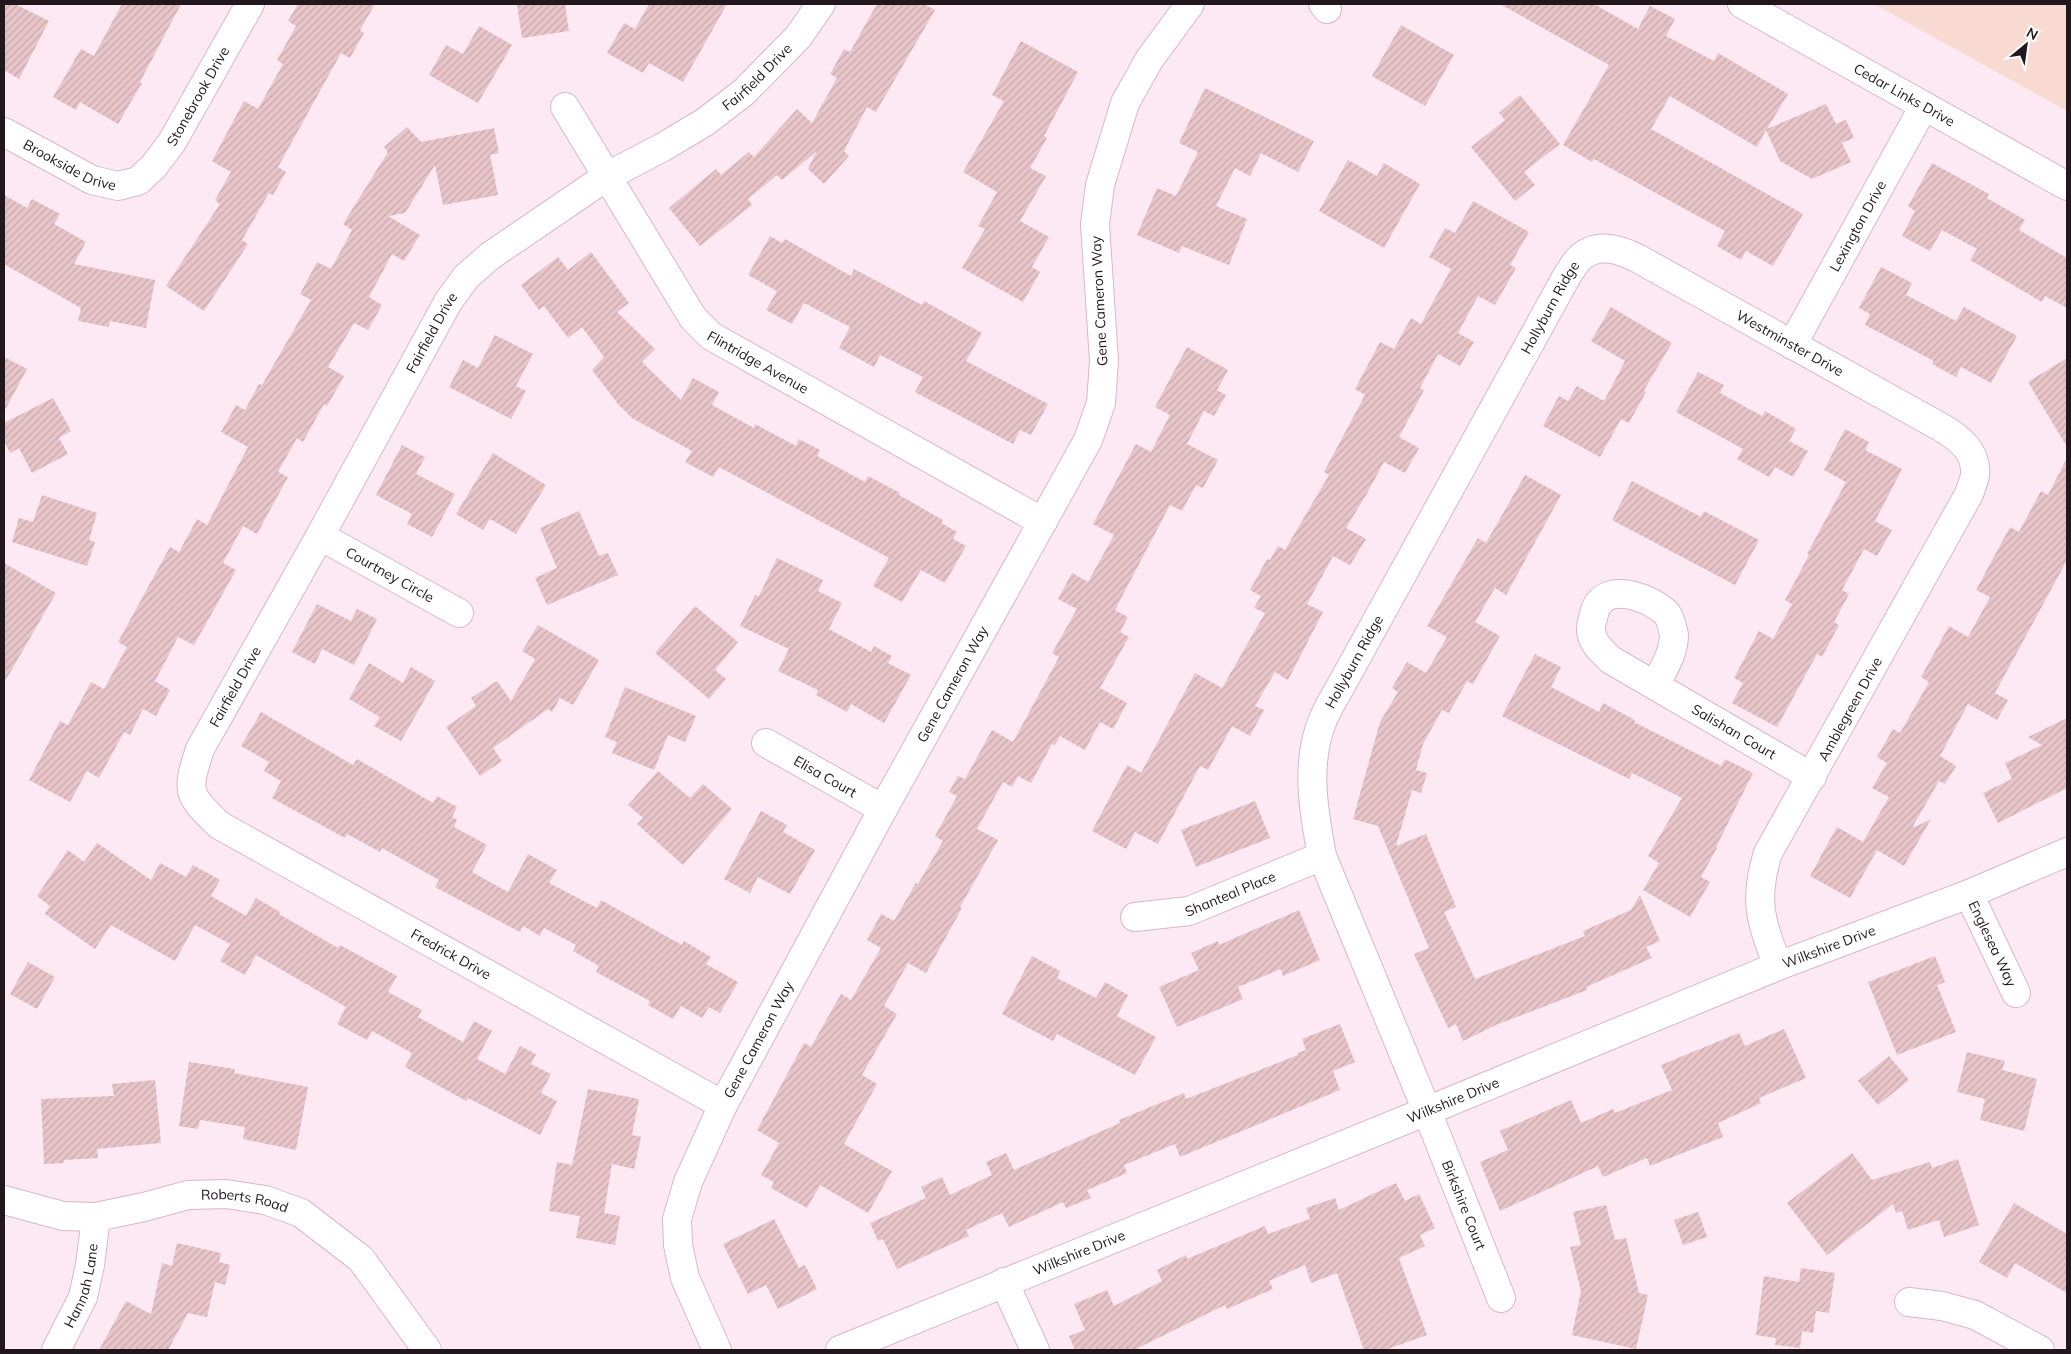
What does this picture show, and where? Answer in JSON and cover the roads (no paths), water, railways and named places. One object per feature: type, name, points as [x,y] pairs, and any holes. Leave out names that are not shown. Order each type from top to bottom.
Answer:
[{"type":"street","name":"Stonebrook Drive","points":[[138,181],[154,166],[172,142],[250,4]]},
{"type":"street","name":"Fairfield Drive","points":[[190,789],[192,771],[200,749],[320,536],[448,302],[466,277],[490,256],[606,177],[688,132],[744,92],[798,37],[821,4]]},
{"type":"street","name":"Gene Cameron Way","points":[[717,1350],[685,1278],[678,1245],[677,1219],[688,1182],[723,1104],[1088,440],[1101,403],[1104,361],[1095,224],[1100,185],[1125,103],[1149,60],[1190,4]]},
{"type":"street","name":"Cedar Links Drive","points":[[1742,4],[2067,186]]},
{"type":"street","name":"Lexington Drive","points":[[1792,345],[1924,106]]},
{"type":"street","name":"Flintridge Avenue","points":[[565,108],[693,318],[711,336],[1043,522]]},
{"type":"street","name":"Brookside Drive","points":[[4,132],[92,180],[118,186],[138,181]]},
{"type":"street","name":"Westminster Drive","points":[[1596,248],[1620,250],[1637,258],[1956,436],[1973,458]]},
{"type":"street","name":"Hollyburn Ridge","points":[[1427,1111],[1322,856],[1314,812],[1312,783],[1314,753],[1321,723],[1568,274],[1580,257],[1596,248]]},
{"type":"street","name":"Amblegreen Drive","points":[[1778,966],[1764,929],[1759,900],[1761,875],[1768,853],[1968,494],[1975,476],[1973,458]]},
{"type":"street","name":"Courtney Circle","points":[[320,536],[460,612]]},
{"type":"street","name":"Salishan Court","points":[[1655,685],[1812,777]]},
{"type":"street","name":"Elisa Court","points":[[766,743],[883,810]]},
{"type":"street","name":"Fredrick Drive","points":[[190,789],[200,806],[219,825],[723,1104]]},
{"type":"street","name":"Wilkshire Drive","points":[[840,1350],[1778,966],[1970,894],[2067,852]]},
{"type":"street","name":"Shanteal Place","points":[[1136,917],[1188,911],[1322,856]]},
{"type":"street","name":"Englesea Way","points":[[1970,894],[2016,993]]},
{"type":"street","name":"Birkshire Court","points":[[1427,1111],[1501,1298]]},
{"type":"street","name":"Roberts Road","points":[[4,1200],[63,1216],[96,1217],[188,1195],[226,1194],[265,1200],[301,1214],[361,1259],[427,1350]]},
{"type":"street","name":"Hannah Lane","points":[[56,1350],[83,1297],[90,1265],[96,1217]]},
{"type":"street","points":[[1004,1282],[1035,1350]]},
{"type":"street","points":[[1909,1302],[1942,1306],[1975,1314],[2040,1350]]}]
